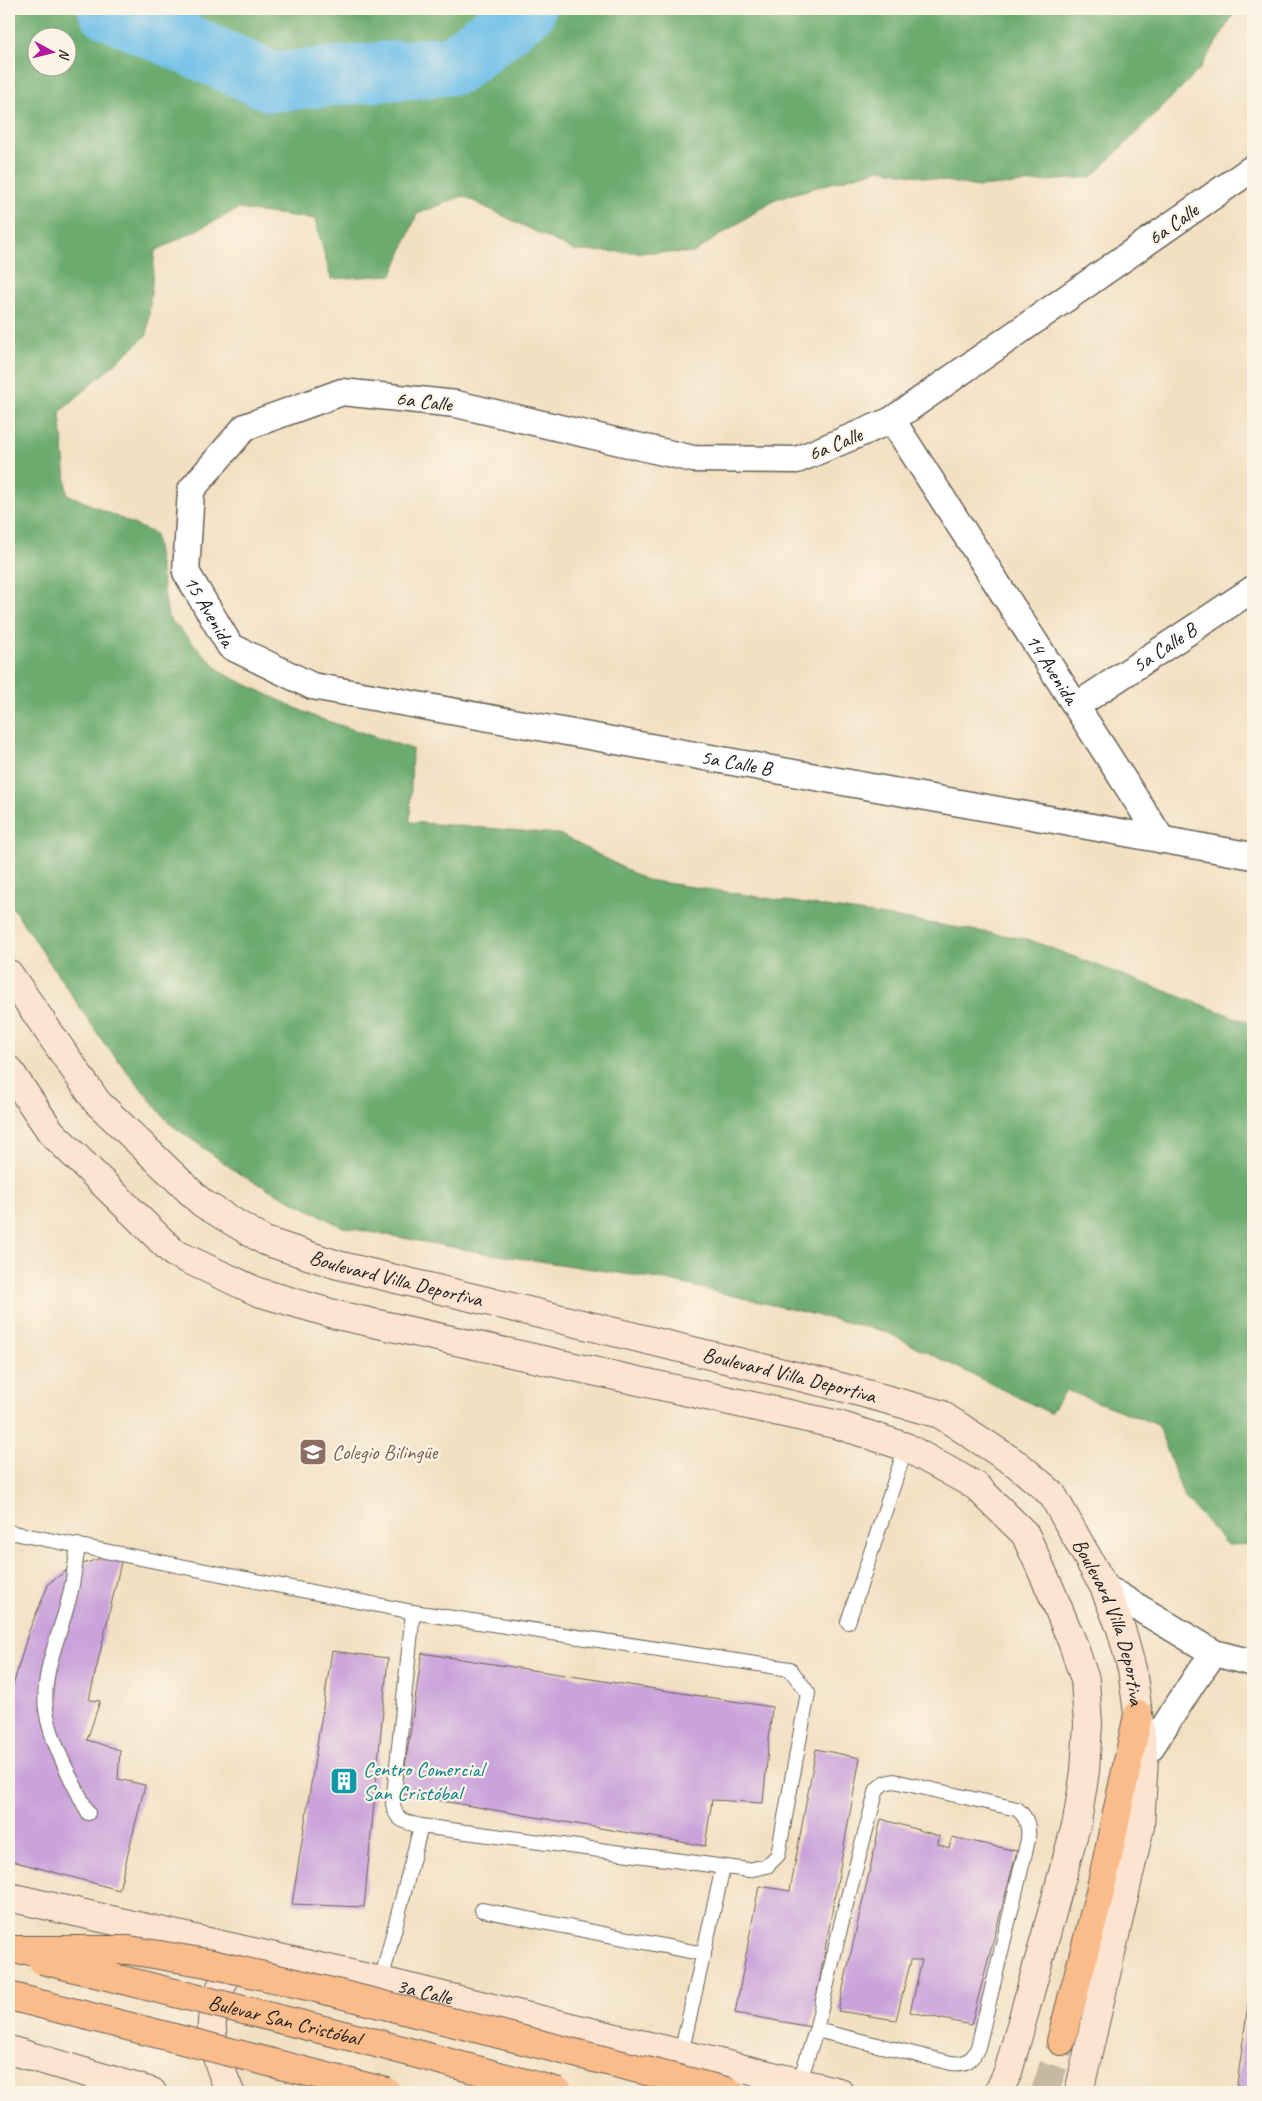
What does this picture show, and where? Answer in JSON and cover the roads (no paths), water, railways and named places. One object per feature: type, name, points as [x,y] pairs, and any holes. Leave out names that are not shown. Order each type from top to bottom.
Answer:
[{"type":"main road","name":"Boulevard Villa Deportiva","points":[[9,974],[97,1102],[202,1203],[265,1241],[338,1265],[716,1356],[940,1414],[1018,1465],[1052,1494],[1104,1587],[1121,1629],[1132,1669],[1144,1758],[1140,1827],[1079,2092]]},
{"type":"main road","name":"Boulevard Villa Deportiva","points":[[9,1070],[51,1132],[174,1252],[250,1288],[337,1315],[839,1425],[906,1447],[976,1486],[1025,1534],[1052,1591],[1085,1680],[1088,1724],[1085,1770],[1077,1822],[1008,2072],[997,2092]]},
{"type":"main road","points":[[705,1395],[716,1356]]},
{"type":"main road","points":[[1061,2041],[1100,1892],[1138,1715]]},
{"type":"main road","name":"3a Calle","points":[[9,1897],[381,1981],[839,2092]]},
{"type":"main road","points":[[9,1951],[129,1950],[207,1963],[327,1991],[730,2092]]},
{"type":"main road","name":"Bulevar San Cristóbal","points":[[9,1951],[372,2042],[559,2092]]},
{"type":"main road","points":[[230,2092],[218,2065],[211,2028],[217,1999],[226,1976],[240,1959],[256,1952]]},
{"type":"main road","name":"Bulevar San Cristóbal","points":[[9,1996],[378,2091]]},
{"type":"main road","points":[[9,2050],[152,2092]]},
{"type":"street","name":"6a Calle","points":[[342,392],[456,404],[693,459],[797,460],[892,420],[1253,168]]},
{"type":"street","name":"15 Avenida","points":[[312,686],[230,646],[186,572],[191,490],[245,427],[342,392]]},
{"type":"street","name":"14 Avenida","points":[[892,420],[1162,840]]},
{"type":"street","name":"5a Calle B","points":[[1076,706],[1253,590]]},
{"type":"street","name":"5a Calle B","points":[[312,686],[1162,840]]},
{"type":"street","points":[[1162,840],[1253,856]]},
{"type":"street","points":[[1104,1587],[1214,1653],[1253,1663]]},
{"type":"street","points":[[1144,1758],[1214,1653]]},
{"type":"lane","points":[[848,1622],[906,1447]]},
{"type":"lane","points":[[9,1532],[413,1612],[790,1669],[808,1692],[778,1854],[767,1866],[748,1870],[421,1826],[403,1821],[395,1813],[393,1804],[413,1612]]},
{"type":"lane","points":[[78,1545],[71,1591],[46,1680],[46,1710],[68,1773],[88,1813]]},
{"type":"lane","points":[[799,2083],[816,2030],[845,1908],[877,1790],[884,1783],[894,1781],[1017,1810],[1024,1815],[1029,1826],[1028,1840],[975,2055],[969,2061],[962,2064],[816,2030]]},
{"type":"lane","points":[[381,1981],[421,1826]]},
{"type":"lane","points":[[681,2054],[723,1867]]},
{"type":"lane","points":[[482,1910],[704,1954]]},
{"type":"waterway","points":[[108,9],[272,82],[455,65],[526,9]]},
{"type":"tunnel","points":[[1045,2092],[1061,2041]]},
{"type":"place","name":"Colegio Bilingüe","points":[[313,1452]]},
{"type":"place","name":"Centro Comercial San Cristóbal","points":[[344,1781]]}]
